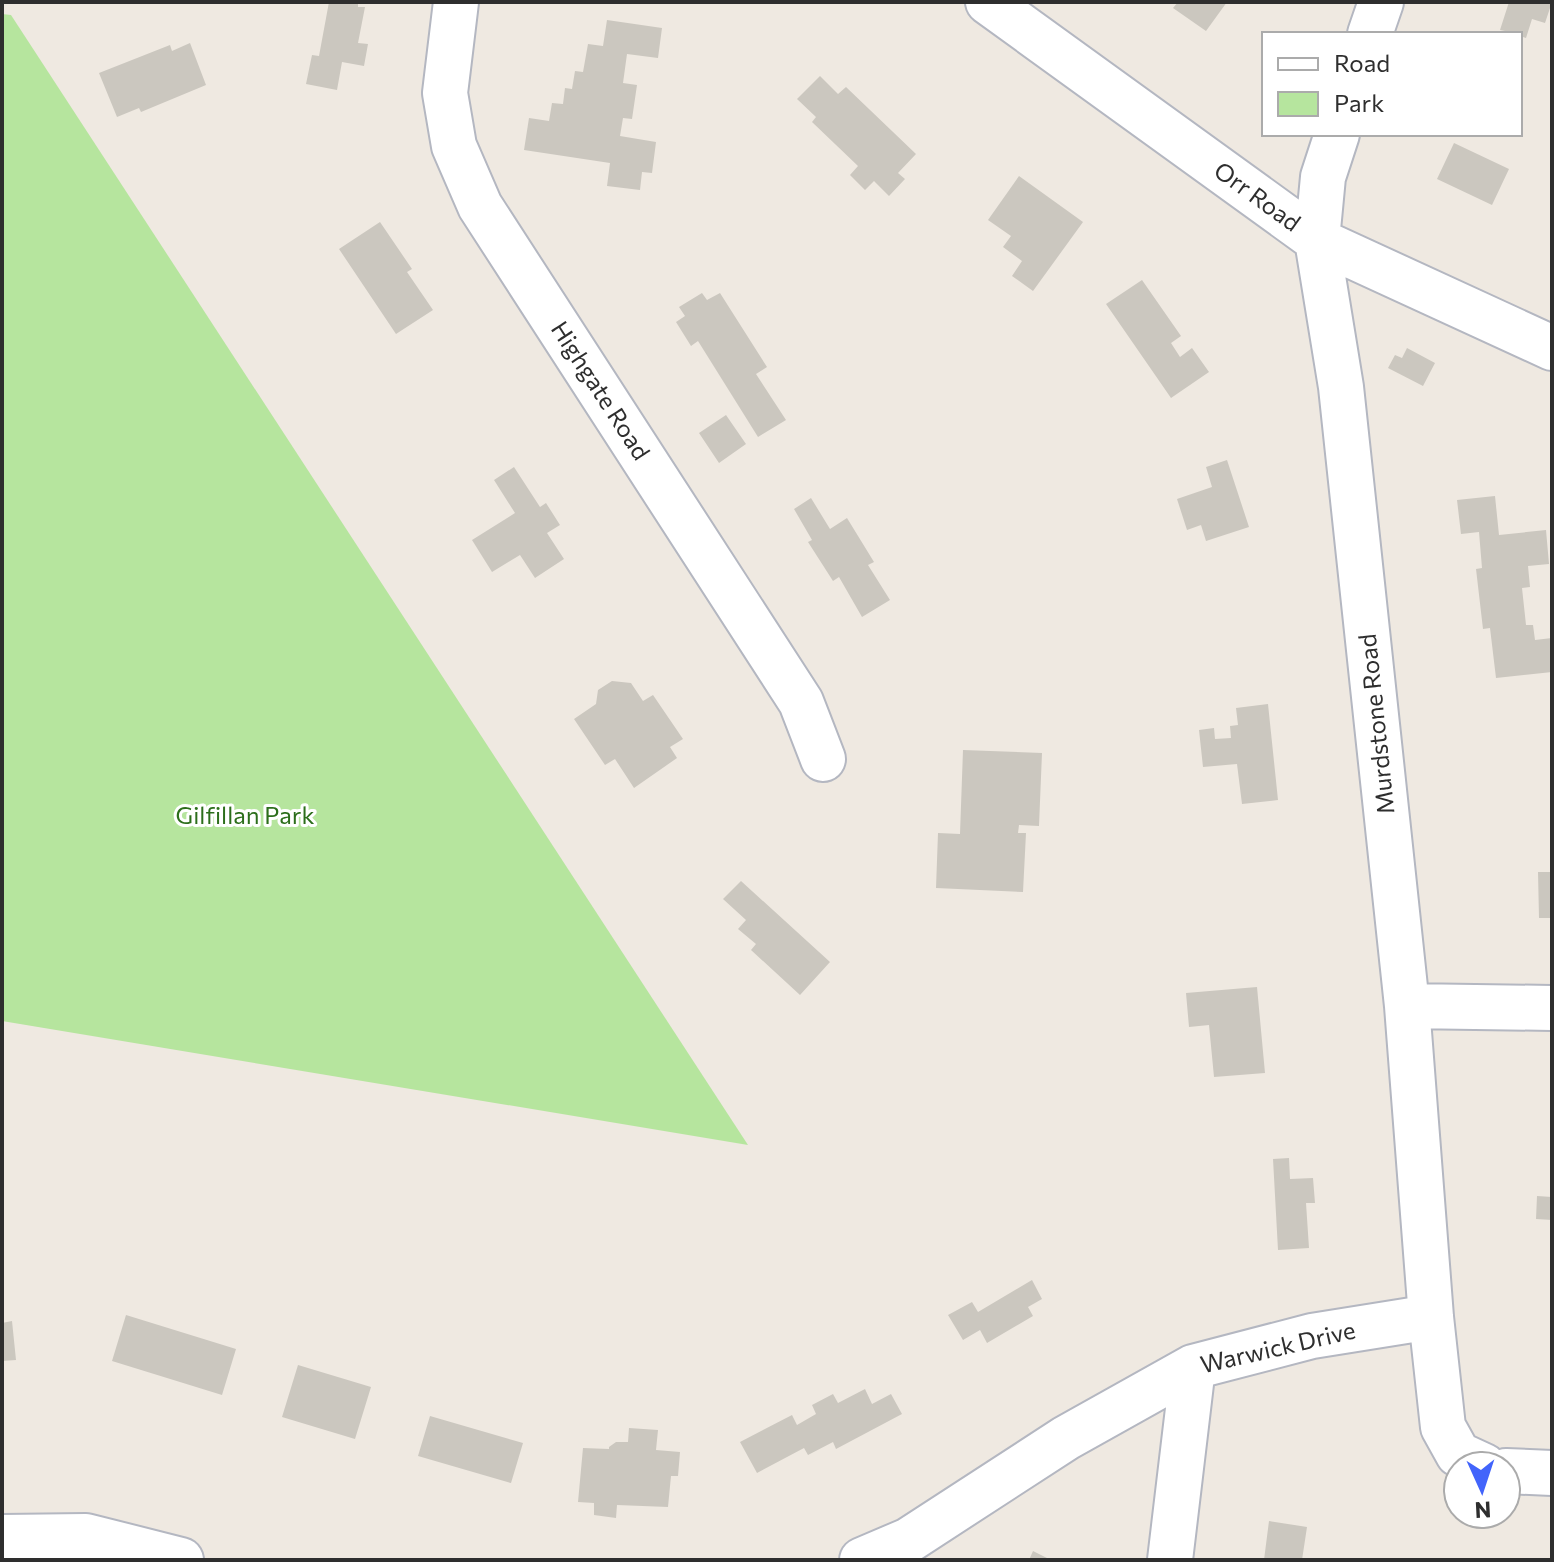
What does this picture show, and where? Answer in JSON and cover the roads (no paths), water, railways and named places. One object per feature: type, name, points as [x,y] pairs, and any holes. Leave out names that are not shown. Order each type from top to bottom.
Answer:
[{"type":"street","name":"Highgate Road","points":[[456,2],[445,93],[454,146],[480,206],[801,702],[823,759]]},
{"type":"street","name":"Orr Road","points":[[988,2],[1317,240],[1552,348]]},
{"type":"street","points":[[1371,32],[1381,2]]},
{"type":"street","name":"Murdstone Road","points":[[1336,136],[1323,177],[1317,240],[1341,387],[1407,1006],[1431,1317]]},
{"type":"street","points":[[1407,1006],[1552,1008]]},
{"type":"street","points":[[1431,1317],[1443,1427],[1456,1450]]},
{"type":"street","name":"Warwick Drive","points":[[862,1560],[909,1540],[1066,1438],[1193,1367],[1312,1336],[1431,1317]]},
{"type":"street","points":[[1170,1560],[1193,1367]]},
{"type":"street","points":[[1522,1472],[1552,1473]]},
{"type":"street","points":[[2,1537],[86,1536],[181,1560]]},
{"type":"park label","name":"Gilfillan Park","points":[[245,816]]}]
